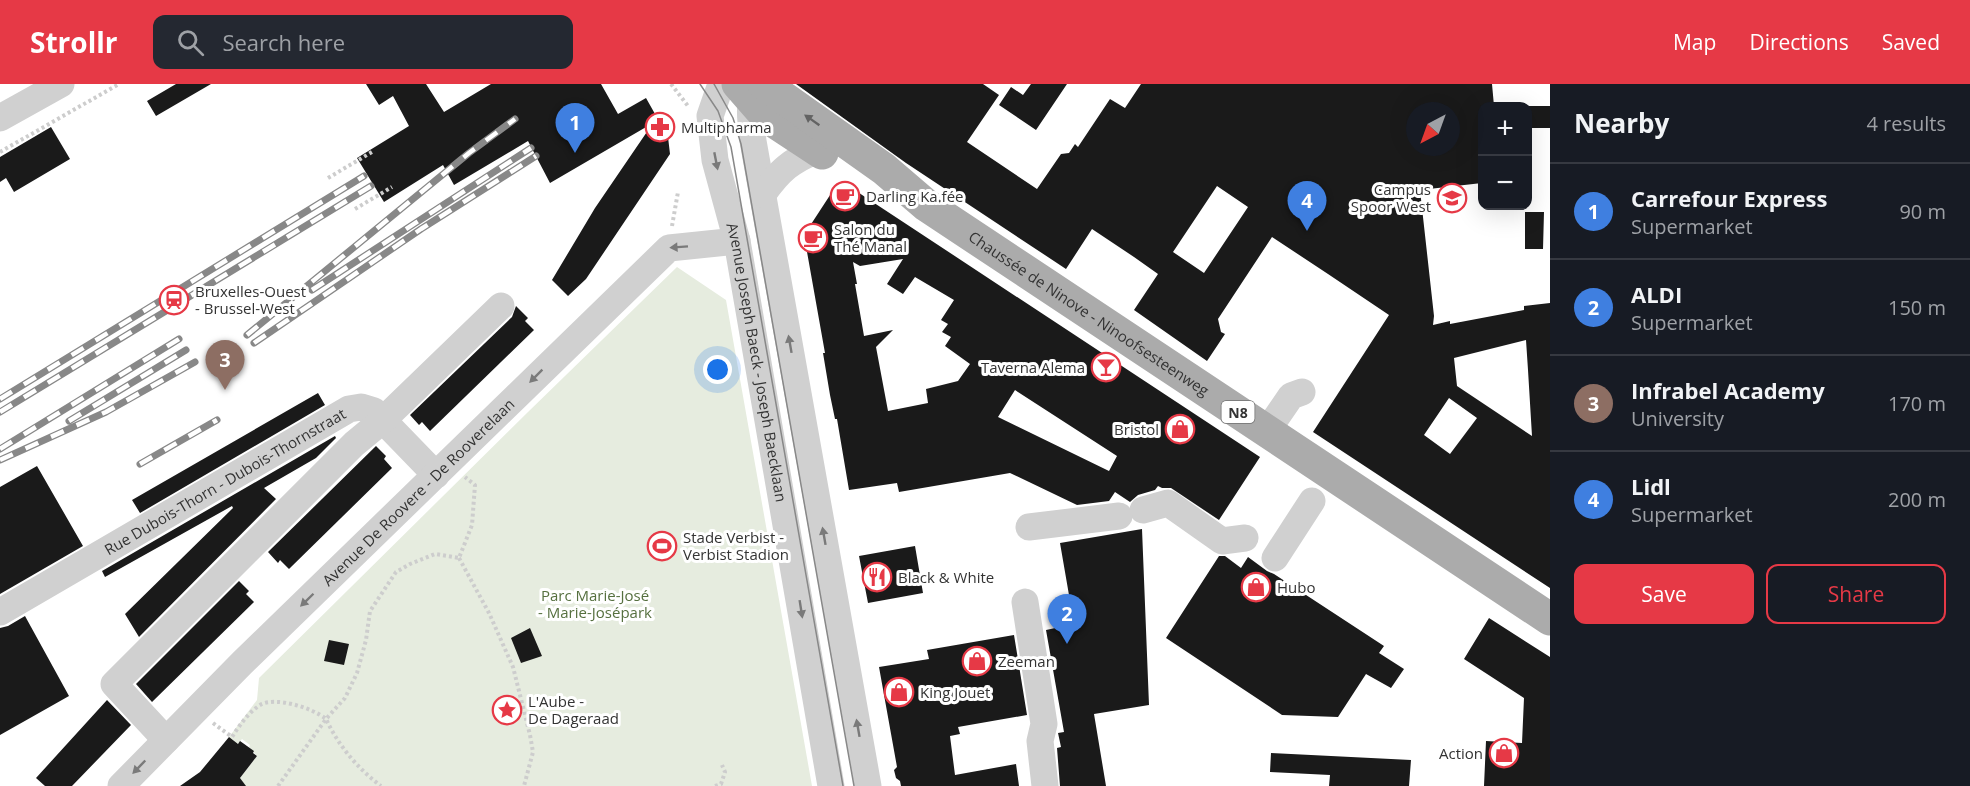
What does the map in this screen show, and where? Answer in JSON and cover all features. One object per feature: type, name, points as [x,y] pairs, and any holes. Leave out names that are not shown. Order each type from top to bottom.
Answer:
[{"type":"main road","name":"Chaussée de Ninove - Ninoofsesteenweg","points":[[734,90],[766,116],[818,150],[926,205]]},
{"type":"main road","name":"Chaussée de Ninove - Ninoofsesteenweg","points":[[734,90],[884,170],[926,205],[1550,620]]},
{"type":"street","points":[[1,116],[61,84]]},
{"type":"street","points":[[734,90],[753,141],[764,194],[868,786]]},
{"type":"street","name":"Avenue Joseph Baeck - Joseph Baecklaan","points":[[734,90],[710,116],[715,160],[738,242],[831,786]]},
{"type":"street","points":[[764,194],[774,178],[787,165],[818,150]]},
{"type":"street","points":[[669,248],[738,242]]},
{"type":"street","name":"Avenue De Roovere - De Rooverelaan","points":[[121,786],[198,707],[669,248]]},
{"type":"street","points":[[166,740],[114,684],[354,444],[501,306]]},
{"type":"street","points":[[1262,428],[1290,396],[1294,387]]},
{"type":"street","name":"Rue Dubois-Thorn - Dubois-Thornstraat","points":[[0,612],[350,409],[361,406],[374,411],[436,475]]},
{"type":"street","points":[[1275,558],[1312,501]]},
{"type":"street","points":[[1029,527],[1131,513],[1168,503],[1222,541],[1245,538]]},
{"type":"street","points":[[1025,602],[1044,724],[1040,741],[1045,786]]},
{"type":"path","points":[[0,152],[119,84]]},
{"type":"path","points":[[328,178],[372,152]]},
{"type":"path","points":[[355,209],[392,187]]},
{"type":"path","points":[[669,248],[678,192]]},
{"type":"path","points":[[459,558],[472,525],[475,485],[464,476]]},
{"type":"path","points":[[278,786],[326,719],[345,698],[357,673],[366,640],[370,611],[396,572],[435,554],[459,558]]},
{"type":"path","points":[[459,558],[489,613],[513,667],[533,753],[524,786]]},
{"type":"path","points":[[198,707],[210,721],[232,737],[250,713],[262,704],[273,702],[308,708],[326,719],[333,735],[352,759],[381,786]]},
{"type":"path","points":[[716,786],[721,784],[725,772],[723,765]]},
{"type":"green space","name":"Parc Marie-José - Marie-Josépark","points":[[677,267],[726,300],[812,786],[238,786],[242,781],[240,778],[257,756],[249,747],[250,745],[242,739],[238,744],[229,737],[257,700],[259,678]]},
{"type":"building","points":[[176,84],[211,84],[156,116],[147,101]]},
{"type":"building","points":[[366,84],[426,84],[444,112],[491,84],[601,84],[618,114],[646,98],[668,137],[670,154],[586,279],[568,296],[552,280],[595,208],[653,123],[550,183],[528,141],[454,185],[443,165],[384,202],[357,158],[409,126],[393,96],[379,105]]},
{"type":"building","points":[[796,84],[983,84],[999,95],[967,142],[1037,189],[1061,154],[1069,153],[1075,144],[1078,147],[1110,99],[1125,108],[1141,84],[1492,84],[1494,102],[1478,102],[1478,183],[1420,190],[1434,316],[1433,325],[1450,321],[1450,324],[1524,310],[1524,306],[1550,303],[1550,588],[1313,432],[1389,315],[1272,237],[1218,319],[1221,332],[1225,334],[1207,361],[1134,310],[1158,274],[1092,229],[1066,269],[906,163]],"holes":[[[1217,186],[1248,207],[1204,273],[1173,252]],[[1526,340],[1532,436],[1457,386],[1454,358]],[[1449,398],[1477,418],[1450,454],[1424,435]]]},
{"type":"building","points":[[1031,84],[1067,84],[1036,130],[999,105],[1011,87],[1023,95]]},
{"type":"building","points":[[1532,106],[1550,106],[1550,128],[1532,128]]},
{"type":"building","points":[[51,127],[70,159],[14,192],[6,178],[0,182],[0,157]]},
{"type":"building","points":[[850,187],[1260,457],[1219,520],[1171,488],[1158,486],[1155,490],[1138,495],[1130,502],[1115,492],[1109,501],[1077,505],[1010,473],[899,492],[897,483],[849,490],[837,419],[835,419],[830,395],[823,353],[825,353],[804,235],[834,189]],"holes":[[[903,259],[887,284],[903,294],[915,277],[954,300],[941,320],[948,324],[942,332],[951,337],[945,346],[970,364],[958,381],[926,389],[928,403],[888,411],[876,347],[893,330],[864,336],[853,262],[860,266]],[[1015,390],[1117,456],[1109,471],[998,417]]]},
{"type":"building","points":[[1525,212],[1544,212],[1543,249],[1525,249]]},
{"type":"building","points":[[516,306],[528,318],[525,321],[534,330],[430,431],[422,422],[419,425],[410,415],[512,317]]},
{"type":"building","points":[[318,393],[325,405],[140,513],[132,500]]},
{"type":"building","points":[[335,436],[336,438],[316,458],[264,488],[276,499],[139,637],[125,614],[233,508],[232,506],[105,577],[102,571]]},
{"type":"building","points":[[376,446],[386,456],[384,459],[392,468],[289,569],[280,560],[278,563],[268,552]]},
{"type":"building","points":[[37,466],[83,546],[0,594],[0,487]]},
{"type":"building","points":[[1142,529],[1149,705],[1094,714],[1106,786],[1060,786],[1057,748],[1061,747],[1058,733],[1064,732],[1046,630],[1074,624],[1060,543]]},
{"type":"building","points":[[915,546],[923,593],[868,603],[859,556]]},
{"type":"building","points":[[1219,556],[1225,556],[1241,568],[1248,557],[1384,646],[1379,653],[1404,669],[1391,688],[1366,674],[1338,717],[1282,715],[1166,638]]},
{"type":"building","points":[[239,581],[249,591],[246,594],[254,602],[152,702],[136,684]]},
{"type":"building","points":[[25,616],[69,696],[0,735],[0,628]]},
{"type":"building","points":[[1489,618],[1550,657],[1550,786],[1484,786],[1486,741],[1522,743],[1524,698],[1464,659]]},
{"type":"building","points":[[530,628],[542,656],[521,663],[511,638]]},
{"type":"building","points":[[1014,635],[1027,715],[958,727],[960,734],[950,736],[955,775],[1016,764],[1019,786],[901,786],[894,770],[897,767],[879,667],[929,659],[927,650]]},
{"type":"building","points":[[329,640],[349,644],[344,665],[324,661]]},
{"type":"building","points":[[107,700],[131,725],[72,786],[45,786],[36,778]]},
{"type":"building","points":[[229,737],[238,744],[240,741],[257,756],[240,778],[246,786],[180,786],[200,772]]},
{"type":"building","points":[[1271,753],[1411,760],[1409,786],[1329,786],[1330,775],[1270,772]]},
{"type":"tram line","points":[[700,84],[718,111],[731,147],[843,786]]},
{"type":"tram line","points":[[714,84],[733,118],[741,144],[854,786]]},
{"type":"railway","points":[[247,335],[469,153],[515,119]]},
{"type":"railway","points":[[312,290],[531,148]]},
{"type":"railway","points":[[254,343],[421,229],[536,156]]},
{"type":"railway","points":[[0,399],[364,176]]},
{"type":"railway","points":[[0,412],[371,186]]},
{"type":"railway","points":[[0,449],[179,339]]},
{"type":"railway","points":[[69,421],[186,350]]},
{"type":"railway","points":[[0,460],[106,412],[195,362]]},
{"type":"railway","points":[[140,464],[217,420]]},
{"type":"place","name":"Multipharma","points":[[660,127]]},
{"type":"place","name":"Carrefour Express","points":[[575,153]]},
{"type":"place","name":"Darling Ka.fée","points":[[845,196]]},
{"type":"place","name":"Campus Spoor West","points":[[1452,198]]},
{"type":"place","name":"Lidl","points":[[1307,231]]},
{"type":"place","name":"Salon du Thé Manal","points":[[813,238]]},
{"type":"place","name":"Bruxelles-Ouest - Brussel-West","points":[[174,300]]},
{"type":"place","name":"Taverna Alema","points":[[1106,367]]},
{"type":"place","name":"Infrabel Academy","points":[[225,390]]},
{"type":"place","name":"Bristol","points":[[1180,429]]},
{"type":"place","name":"Stade Verbist - Verbist Stadion","points":[[662,546]]},
{"type":"place","name":"Black & White","points":[[877,577]]},
{"type":"place","name":"Hubo","points":[[1256,587]]},
{"type":"place","name":"ALDI","points":[[1067,644]]},
{"type":"place","name":"Zeeman","points":[[977,661]]},
{"type":"place","name":"King Jouet","points":[[899,692]]},
{"type":"place","name":"L'Aube - De Dageraad","points":[[507,710]]},
{"type":"place","name":"Action","points":[[1504,753]]}]
